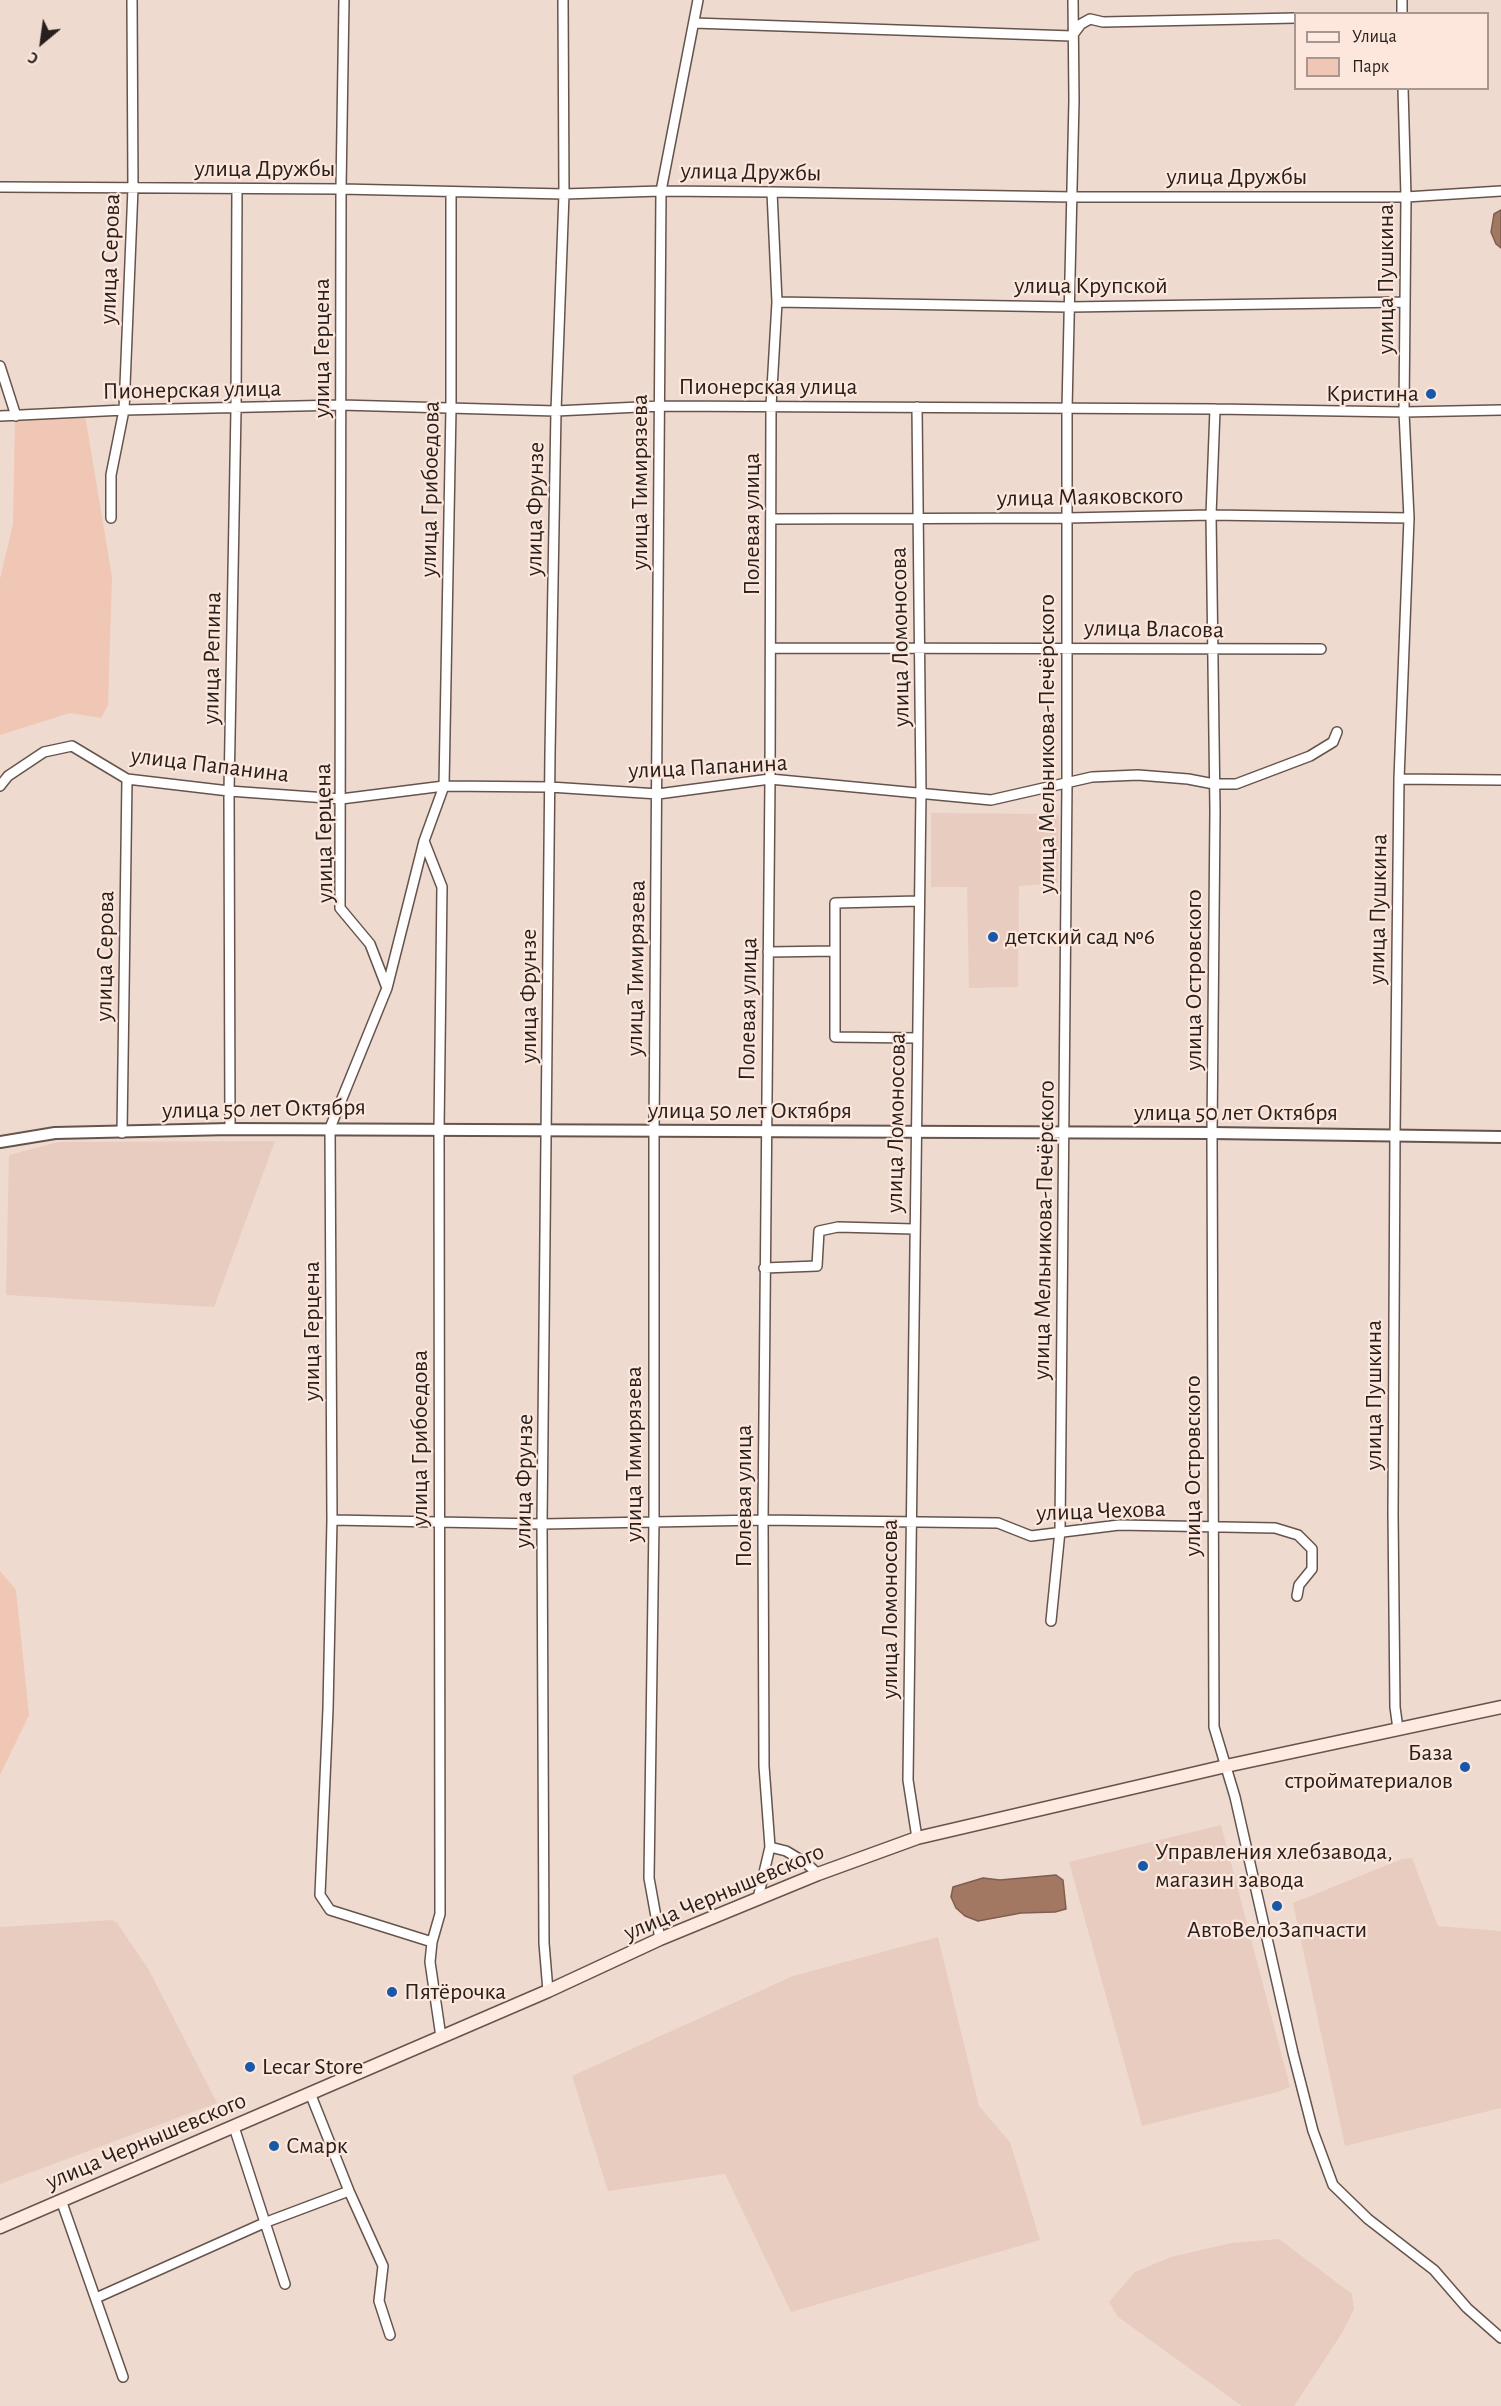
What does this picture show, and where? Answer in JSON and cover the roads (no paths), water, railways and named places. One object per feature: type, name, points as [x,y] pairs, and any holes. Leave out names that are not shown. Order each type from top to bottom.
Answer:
[{"type":"main road","name":"улица Чернышевского","points":[[0,2226],[548,1991],[660,1939],[818,1874],[917,1838],[1226,1766],[1501,1707]]},
{"type":"street","name":"улица Серова","points":[[111,518],[111,475],[124,410],[133,188],[132,0]]},
{"type":"street","name":"улица Герцена","points":[[344,0],[341,189],[340,908],[370,944],[387,987],[330,1128],[332,1520],[328,1709],[320,1895],[330,1910],[432,1942]]},
{"type":"street","name":"улица Фрунзе","points":[[548,1991],[544,1943],[542,1524],[556,411],[564,194],[563,0]]},
{"type":"street","name":"улица Тимирязева","points":[[660,1939],[649,1878],[654,1521],[654,1132],[661,191],[698,0]]},
{"type":"street","name":"улица Мельникова-Печёрского","points":[[1051,1620],[1060,1531],[1067,784],[1067,409],[1074,100],[1073,0]]},
{"type":"street","points":[[694,23],[1072,36],[1081,24],[1090,20],[1103,22],[1294,18]]},
{"type":"street","name":"улица Пушкина","points":[[1398,1729],[1395,1707],[1393,1513],[1395,1135],[1399,779],[1409,518],[1404,412],[1406,196],[1403,90]]},
{"type":"street","name":"улица Дружбы","points":[[0,187],[341,189],[564,194],[661,191],[1072,196],[1406,196],[1501,191]]},
{"type":"street","name":"улица Репина","points":[[230,1129],[229,791],[236,409],[237,189]]},
{"type":"street","name":"улица Грибоедова","points":[[387,987],[424,841],[444,786],[452,408],[451,192]]},
{"type":"street","name":"Полевая улица","points":[[758,1898],[770,1847],[764,1766],[763,1520],[772,519],[771,406],[777,302],[772,192]]},
{"type":"street","name":"улица Крупской","points":[[777,302],[1069,307],[1405,302]]},
{"type":"street","points":[[0,366],[16,416]]},
{"type":"street","name":"Пионерская улица","points":[[0,416],[124,410],[341,405],[556,411],[660,406],[1404,412],[1501,410]]},
{"type":"street","name":"улица Ломоносова","points":[[917,407],[921,792],[908,1780],[917,1838]]},
{"type":"street","name":"улица Островского","points":[[1215,409],[1211,515],[1214,784],[1212,1133],[1214,1727],[1226,1766],[1313,2131],[1333,2185],[1368,2219],[1434,2270],[1467,2308],[1501,2338]]},
{"type":"street","name":"улица Маяковского","points":[[772,519],[1211,515],[1409,518]]},
{"type":"street","name":"улица Власова","points":[[771,648],[1321,649]]},
{"type":"street","name":"улица Папанина","points":[[0,786],[8,776],[44,752],[72,746],[127,779],[229,791],[341,799],[444,786],[550,787],[657,794],[770,779],[991,800],[1092,777],[1138,775],[1188,779],[1214,784],[1236,784],[1310,756],[1333,742],[1337,732]]},
{"type":"street","name":"улица Серова","points":[[122,1132],[127,779]]},
{"type":"street","points":[[1399,779],[1501,780]]},
{"type":"street","name":"улица Грибоедова","points":[[424,841],[442,887],[439,1130],[440,1914],[432,1942],[430,1962],[441,2037]]},
{"type":"street","points":[[917,1038],[835,1037],[835,903],[919,901]]},
{"type":"street","points":[[768,952],[835,951]]},
{"type":"street","name":"улица 50 лет Октября","points":[[0,1142],[55,1133],[330,1128],[1501,1137]]},
{"type":"street","points":[[765,1268],[817,1266],[819,1231],[838,1227],[914,1229]]},
{"type":"street","name":"улица Чехова","points":[[332,1520],[542,1524],[763,1520],[998,1522],[1031,1536],[1119,1526],[1275,1528],[1298,1535],[1312,1549],[1312,1569],[1299,1586],[1297,1596]]},
{"type":"street","points":[[770,1847],[786,1851],[806,1863],[818,1874]]},
{"type":"street","points":[[310,2094],[349,2191],[383,2266],[379,2301],[390,2335]]},
{"type":"street","points":[[234,2127],[285,2284]]},
{"type":"street","points":[[96,2298],[264,2223],[349,2191]]},
{"type":"street","points":[[61,2200],[123,2377]]},
{"type":"place","name":"Кристина","points":[[1431,394]]},
{"type":"place","name":"детский сад №6","points":[[993,937]]},
{"type":"place","name":"База стройматериалов","points":[[1465,1767]]},
{"type":"place","name":"Управления хлебзавода, магазин завода","points":[[1143,1866]]},
{"type":"place","name":"АвтоВелоЗапчасти","points":[[1277,1906]]},
{"type":"place","name":"Пятёрочка","points":[[392,1992]]},
{"type":"place","name":"Lecar Store","points":[[250,2067]]},
{"type":"place","name":"Смарк","points":[[274,2146]]}]
